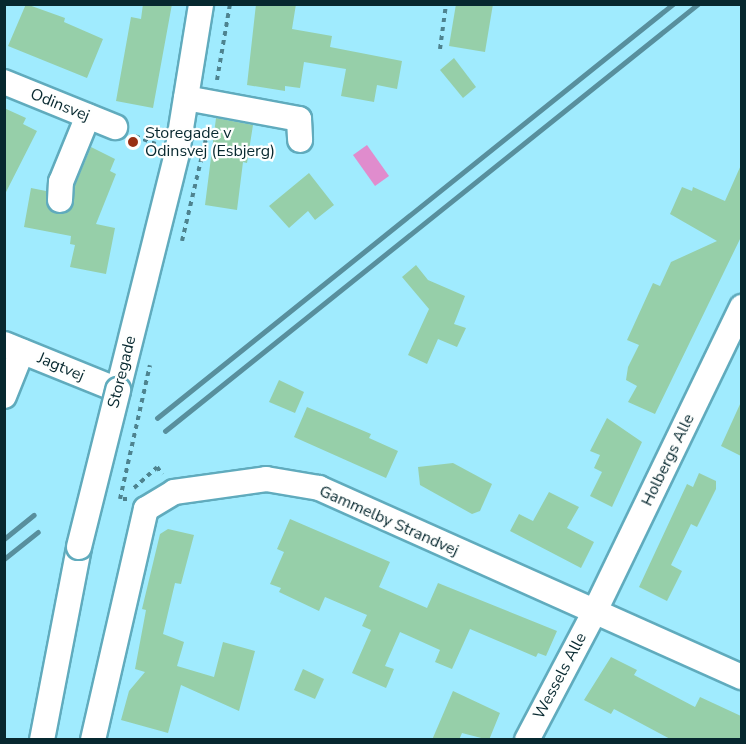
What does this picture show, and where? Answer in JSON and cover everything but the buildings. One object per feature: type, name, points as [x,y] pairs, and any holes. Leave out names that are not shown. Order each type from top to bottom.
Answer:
[{"type":"street","name":"Storegade","points":[[42,740],[79,547],[177,153],[201,4]]},
{"type":"street","name":"Odinsvej","points":[[4,82],[115,128]]},
{"type":"street","points":[[186,98],[299,119],[300,140]]},
{"type":"street","points":[[60,200],[61,182],[88,116]]},
{"type":"street","name":"Holbergs Alle","points":[[594,613],[741,309]]},
{"type":"street","points":[[4,396],[13,347]]},
{"type":"street","name":"Jagtvej","points":[[13,347],[118,390]]},
{"type":"street","name":"Gammelby Strandvej","points":[[93,740],[146,509],[174,492],[266,479],[319,488],[741,677]]},
{"type":"street","name":"Wessels Alle","points":[[526,740],[594,613]]},
{"type":"path","points":[[440,49],[446,4]]},
{"type":"path","points":[[115,128],[177,153]]},
{"type":"shaded area","points":[[367,145],[389,176],[375,186],[353,155]]},
{"type":"railway","points":[[157,418],[673,4]]},
{"type":"railway","points":[[165,431],[698,4]]},
{"type":"railway","points":[[4,539],[34,515]]},
{"type":"railway","points":[[4,559],[38,532]]},
{"type":"place","name":"Storegade v Odinsvej (Esbjerg)","points":[[133,142]]}]
